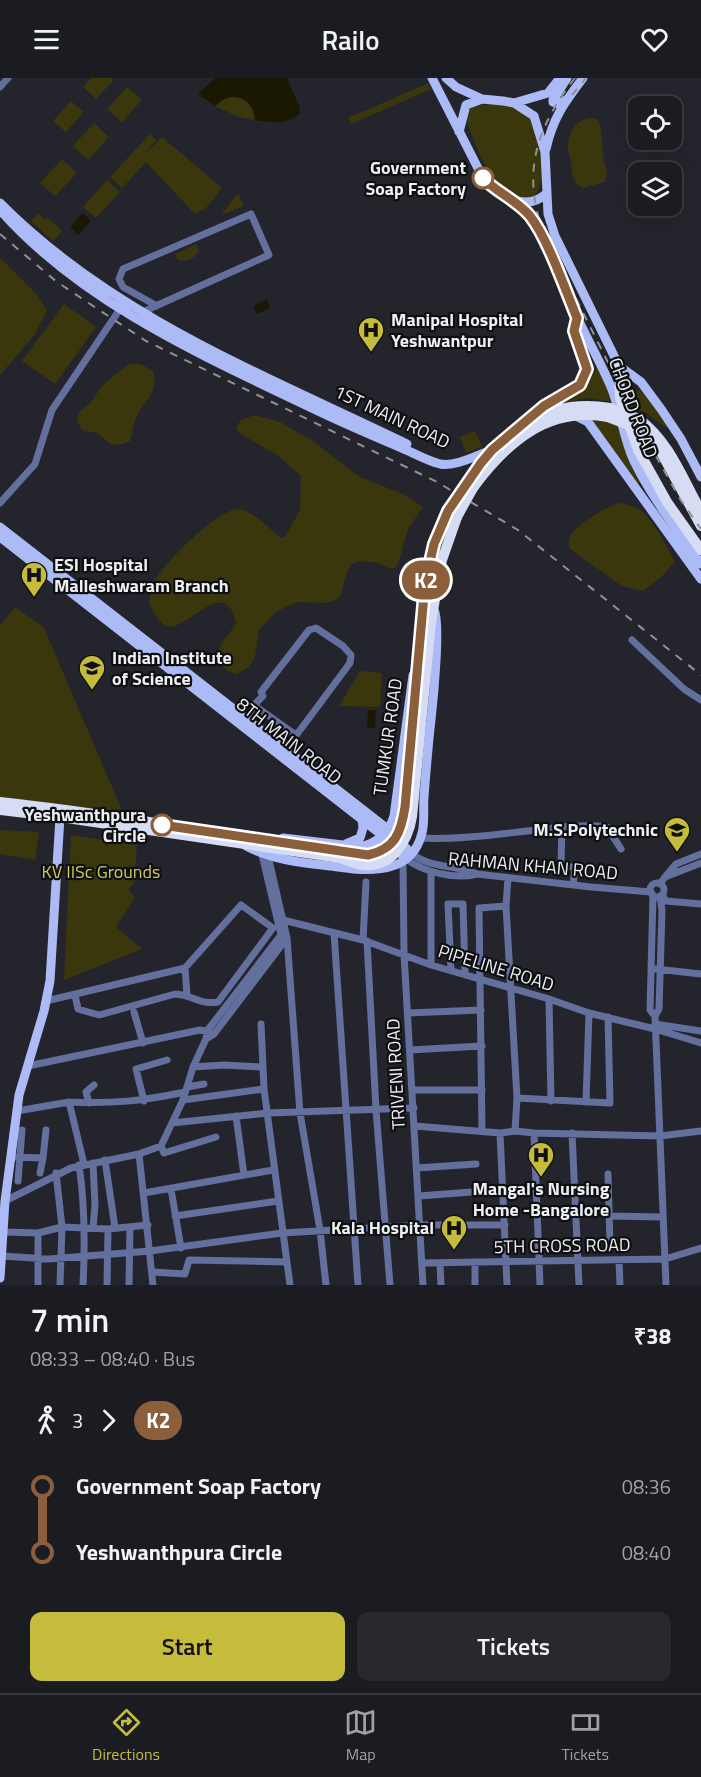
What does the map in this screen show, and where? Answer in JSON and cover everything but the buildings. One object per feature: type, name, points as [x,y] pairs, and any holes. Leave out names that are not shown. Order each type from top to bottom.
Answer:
[{"type":"highway","points":[[524,424],[544,406],[576,388],[584,379],[587,369],[574,331],[577,318]]},
{"type":"highway","points":[[620,366],[620,398],[638,450],[667,502],[701,550]]},
{"type":"highway","name":"TUMKUR ROAD","points":[[418,666],[425,584],[434,544],[492,450],[524,424],[547,413],[572,406],[589,405],[653,429],[664,442],[701,511]]},
{"type":"highway","name":"TUMKUR ROAD","points":[[470,485],[514,442],[550,421],[570,415],[609,413]]},
{"type":"highway","name":"TUMKUR ROAD","points":[[637,423],[655,441],[701,526]]},
{"type":"highway","name":"TUMKUR ROAD","points":[[342,851],[363,865],[372,865],[392,856],[406,841],[412,817],[431,622],[452,514]]},
{"type":"highway","points":[[0,802],[62,808],[263,841],[368,855],[378,852],[387,848],[399,832],[405,807],[418,666]]},
{"type":"highway","points":[[0,810],[245,846],[342,851]]},
{"type":"main road","points":[[432,78],[483,178],[507,198],[529,203],[539,200],[547,193]]},
{"type":"main road","points":[[446,78],[456,87],[482,99],[514,103],[548,93],[560,78]]},
{"type":"main road","points":[[566,100],[558,104],[553,102],[567,78]]},
{"type":"main road","points":[[545,152],[551,126],[566,100],[584,78]]},
{"type":"main road","points":[[459,132],[464,109],[472,101],[482,99]]},
{"type":"main road","points":[[514,103],[534,116],[545,152],[548,214],[555,236],[620,366],[641,382],[661,409],[681,439],[701,477]]},
{"type":"main road","name":"CHORD ROAD","points":[[507,198],[530,216],[540,231],[577,318],[611,388],[633,459],[646,483],[701,564]]},
{"type":"main road","name":"1ST MAIN ROAD","points":[[0,202],[27,230],[82,272],[228,368],[343,423],[440,464],[451,463]]},
{"type":"main road","name":"1ST MAIN ROAD","points":[[0,210],[22,235],[70,273],[122,298],[142,313],[269,378],[451,463]]},
{"type":"main road","points":[[570,415],[588,422],[701,579]]},
{"type":"main road","points":[[451,463],[492,450]]},
{"type":"main road","name":"8TH MAIN ROAD","points":[[0,527],[24,550],[386,833],[408,860]]},
{"type":"main road","name":"8TH MAIN ROAD","points":[[0,537],[24,550],[286,749],[299,765],[362,819],[386,833]]},
{"type":"main road","points":[[245,846],[265,855],[298,863],[361,871],[381,870],[408,860],[420,838],[423,826],[437,614],[433,608]]},
{"type":"main road","name":"TUMKUR ROAD","points":[[386,833],[394,816],[414,667],[418,666]]},
{"type":"main road","points":[[0,1278],[5,1201],[15,1158],[19,1095],[50,981],[60,817]]},
{"type":"main road","points":[[342,851],[360,838],[363,828],[362,819]]},
{"type":"main road","points":[[342,851],[369,845],[386,833]]},
{"type":"main road","points":[[352,869],[354,847]]},
{"type":"street","points":[[0,87],[8,78]]},
{"type":"street","points":[[0,503],[35,464],[52,410],[122,298],[119,279],[123,269],[251,214],[268,255],[142,313]]},
{"type":"street","points":[[122,298],[157,306]]},
{"type":"street","points":[[286,749],[350,663],[351,656],[343,646],[316,628],[309,630],[261,692],[263,696],[255,704],[296,735]]},
{"type":"street","points":[[633,640],[684,689],[701,700]]},
{"type":"street","points":[[248,720],[258,708]]},
{"type":"street","points":[[562,827],[561,864],[575,868],[573,885]]},
{"type":"street","points":[[420,838],[467,838],[562,827],[607,827],[621,849]]},
{"type":"street","points":[[265,855],[283,920],[300,1113],[320,1230],[326,1285]]},
{"type":"street","points":[[265,855],[284,937]]},
{"type":"street","points":[[666,1285],[655,1026],[655,1016],[659,1009],[662,911],[652,885],[660,884],[665,877],[701,856]]},
{"type":"street","points":[[408,860],[469,870],[477,874]]},
{"type":"street","name":"RAHMAN KHAN ROAD","points":[[408,860],[431,872],[467,877],[477,874],[573,885],[658,896],[701,905]]},
{"type":"street","name":"TRIVENI ROAD","points":[[408,860],[404,954],[423,1285]]},
{"type":"street","points":[[665,877],[701,863]]},
{"type":"street","points":[[431,872],[431,965]]},
{"type":"street","points":[[507,878],[506,906],[517,1098],[515,1131]]},
{"type":"street","points":[[366,882],[365,940],[390,1285]]},
{"type":"street","points":[[655,1016],[650,1010],[651,969],[658,896],[664,889],[660,884]]},
{"type":"street","points":[[451,970],[448,904],[463,904],[465,974]]},
{"type":"street","points":[[46,1001],[185,968],[242,905],[273,928],[218,1002],[205,1004],[187,995],[175,994],[99,1015],[78,1009],[75,995]]},
{"type":"street","points":[[482,1130],[478,908],[506,906]]},
{"type":"street","name":"PIPELINE ROAD","points":[[283,920],[365,940],[431,965],[549,999],[588,1013],[655,1026],[701,1043]]},
{"type":"street","points":[[334,933],[358,1285]]},
{"type":"street","points":[[5,1201],[56,1173],[81,1165],[139,1154],[161,1146],[185,1093],[193,1067],[209,1035],[284,937]]},
{"type":"street","points":[[185,968],[187,995]]},
{"type":"street","points":[[651,969],[701,974]]},
{"type":"street","points":[[549,999],[550,1101]]},
{"type":"street","points":[[408,1013],[481,1010]]},
{"type":"street","points":[[134,1012],[143,1043]]},
{"type":"street","points":[[586,1102],[588,1013]]},
{"type":"street","points":[[517,1098],[610,1103],[608,1017]]},
{"type":"street","points":[[261,1024],[261,1067],[290,1285]]},
{"type":"street","points":[[655,1026],[701,1031]]},
{"type":"street","points":[[28,1066],[200,1030],[209,1035]]},
{"type":"street","points":[[410,1050],[482,1046]]},
{"type":"street","points":[[144,1101],[136,1069],[167,1060]]},
{"type":"street","points":[[193,1067],[224,1065],[261,1067]]},
{"type":"street","points":[[185,1093],[204,1084]]},
{"type":"street","points":[[89,1103],[86,1092],[94,1085]]},
{"type":"street","points":[[17,1111],[69,1102],[113,1104],[185,1093],[264,1089]]},
{"type":"street","points":[[412,1090],[482,1090]]},
{"type":"street","points":[[69,1102],[81,1165],[85,1256],[83,1285]]},
{"type":"street","points":[[172,1123],[267,1113],[414,1108]]},
{"type":"street","points":[[236,1116],[244,1175]]},
{"type":"street","points":[[415,1126],[500,1133],[515,1131],[660,1136],[701,1131]]},
{"type":"street","points":[[18,1181],[15,1158],[22,1130]]},
{"type":"street","points":[[40,1173],[46,1130]]},
{"type":"street","points":[[500,1133],[507,1285]]},
{"type":"street","points":[[534,1133],[540,1285]]},
{"type":"street","points":[[572,1133],[579,1285]]},
{"type":"street","points":[[161,1146],[164,1153],[216,1137]]},
{"type":"street","points":[[139,1154],[153,1285]]},
{"type":"street","points":[[15,1158],[43,1158]]},
{"type":"street","points":[[105,1160],[112,1228],[106,1285]]},
{"type":"street","points":[[93,1163],[95,1205],[93,1228]]},
{"type":"street","points":[[417,1168],[476,1164]]},
{"type":"street","points":[[144,1193],[273,1170]]},
{"type":"street","points":[[56,1173],[62,1227],[60,1285]]},
{"type":"street","points":[[608,1174],[610,1245]]},
{"type":"street","points":[[171,1189],[181,1248]]},
{"type":"street","points":[[419,1196],[485,1191]]},
{"type":"street","points":[[175,1216],[278,1201]]},
{"type":"street","points":[[609,1216],[663,1218]]},
{"type":"street","points":[[2,1256],[38,1258],[129,1253],[320,1230],[421,1225],[505,1225]]},
{"type":"street","points":[[4,1232],[38,1233],[62,1227],[148,1226]]},
{"type":"street","points":[[129,1285],[130,1227]]},
{"type":"street","points":[[38,1233],[38,1285]]},
{"type":"street","name":"5TH CROSS ROAD","points":[[422,1263],[665,1259],[701,1248]]},
{"type":"street","points":[[152,1272],[185,1274],[189,1260],[286,1262]]},
{"type":"street","points":[[620,1260],[620,1285]]},
{"type":"street","points":[[475,1262],[475,1285]]},
{"type":"street","points":[[440,1263],[441,1285]]},
{"type":"green space","points":[[91,78],[112,78],[114,80],[96,99],[83,87]]},
{"type":"green space","points":[[429,83],[431,89],[351,124],[348,118]]},
{"type":"green space","points":[[127,87],[142,100],[122,122],[107,109]]},
{"type":"green space","points":[[228,97],[243,99],[247,102],[255,120],[239,117],[215,106]]},
{"type":"green space","points":[[71,101],[84,112],[66,132],[53,121]]},
{"type":"green space","points":[[494,104],[521,110],[533,122],[539,141],[542,175],[538,191],[531,197],[523,198],[511,194],[501,186],[492,176],[478,151],[465,114],[474,106]]},
{"type":"green space","points":[[588,118],[595,118],[601,130],[607,174],[604,182],[583,188],[574,178],[568,143],[578,123]]},
{"type":"green space","points":[[94,123],[109,137],[88,160],[73,146]]},
{"type":"green space","points":[[150,134],[156,140],[141,157],[162,137],[222,188],[206,208],[195,214],[146,162],[122,188],[110,177]]},
{"type":"green space","points":[[62,159],[77,173],[55,196],[40,183]]},
{"type":"green space","points":[[107,180],[120,192],[96,218],[83,207]]},
{"type":"green space","points":[[238,193],[244,206],[221,215]]},
{"type":"green space","points":[[38,214],[45,220],[47,217],[62,231],[53,241],[31,221]]},
{"type":"green space","points":[[196,244],[199,251],[193,258],[178,260],[175,254]]},
{"type":"green space","points":[[0,258],[37,295],[47,311],[35,334],[0,375]]},
{"type":"green space","points":[[64,304],[96,327],[55,384],[22,361]]},
{"type":"green space","points":[[128,364],[140,364],[153,371],[154,386],[136,418],[130,441],[112,445],[98,433],[83,431],[77,422],[79,412],[90,403],[103,385]]},
{"type":"green space","points":[[598,364],[612,402],[587,398],[562,403],[588,382]]},
{"type":"green space","points":[[642,390],[670,426],[665,427],[646,413],[626,405],[629,394]]},
{"type":"green space","points":[[255,415],[280,422],[316,443],[358,476],[405,495],[423,507],[408,529],[396,567],[389,569],[380,563],[358,561],[351,565],[341,594],[336,600],[325,603],[298,602],[277,611],[259,630],[255,657],[249,667],[237,674],[229,672],[217,661],[221,644],[236,624],[231,609],[224,603],[215,603],[184,622],[166,626],[156,616],[149,603],[154,583],[169,562],[206,527],[230,511],[244,510],[255,516],[281,538],[285,537],[300,510],[301,476],[277,455],[239,433],[236,427],[241,420]]},
{"type":"green space","points":[[588,419],[620,424],[642,481],[636,485]]},
{"type":"green space","points":[[475,431],[482,447],[466,453],[460,437]]},
{"type":"green space","points":[[620,503],[637,508],[644,513],[675,562],[643,591],[622,586],[569,547],[569,539],[576,529],[599,512]]},
{"type":"green space","points":[[15,607],[44,628],[124,815],[0,797],[0,626]]},
{"type":"green space","points":[[360,671],[382,673],[380,707],[339,706]]},
{"type":"green space","points":[[0,830],[39,832],[35,860],[0,854]]},
{"type":"green space","name":"KV IISc Grounds","points":[[71,835],[137,845],[135,869],[145,870],[128,890],[135,897],[116,927],[142,949],[64,980]]},
{"type":"shaded area","points":[[215,78],[287,78],[300,113],[290,120],[267,122],[255,120],[250,106],[240,98],[227,98],[215,106],[198,94]]},
{"type":"shaded area","points":[[83,213],[91,221],[78,235],[70,227]]},
{"type":"shaded area","points":[[267,299],[270,308],[257,314],[253,306]]},
{"type":"shaded area","points":[[368,710],[376,710],[375,728],[367,728]]},
{"type":"railway","points":[[575,78],[550,116],[536,153],[533,173],[538,214],[545,237],[647,440],[680,499],[701,529]]},
{"type":"railway","points":[[572,95],[586,78]]},
{"type":"railway","points":[[0,234],[57,282],[146,341],[437,482],[518,530],[701,675]]},
{"type":"bus line","name":"K2","points":[[162,825],[368,855],[387,848],[394,842],[399,832],[405,807],[425,584],[434,544],[448,511],[492,450],[544,406],[580,385],[587,369],[574,331],[577,318],[540,231],[530,216],[515,202],[483,178]]},
{"type":"place","name":"Government Soap Factory","points":[[483,178]]},
{"type":"place","name":"Manipal Hospital Yeshwantpur","points":[[371,353]]},
{"type":"place","name":"ESI Hospital Malleshwaram Branch","points":[[34,598]]},
{"type":"place","name":"Indian Institute of Science","points":[[92,691]]},
{"type":"place","name":"Yeshwanthpura Circle","points":[[162,825]]},
{"type":"place","name":"M.S.Polytechnic","points":[[677,853]]},
{"type":"place","name":"Mangal's Nursing Home -Bangalore","points":[[541,1178]]},
{"type":"place","name":"Kala Hospital","points":[[454,1251]]}]
